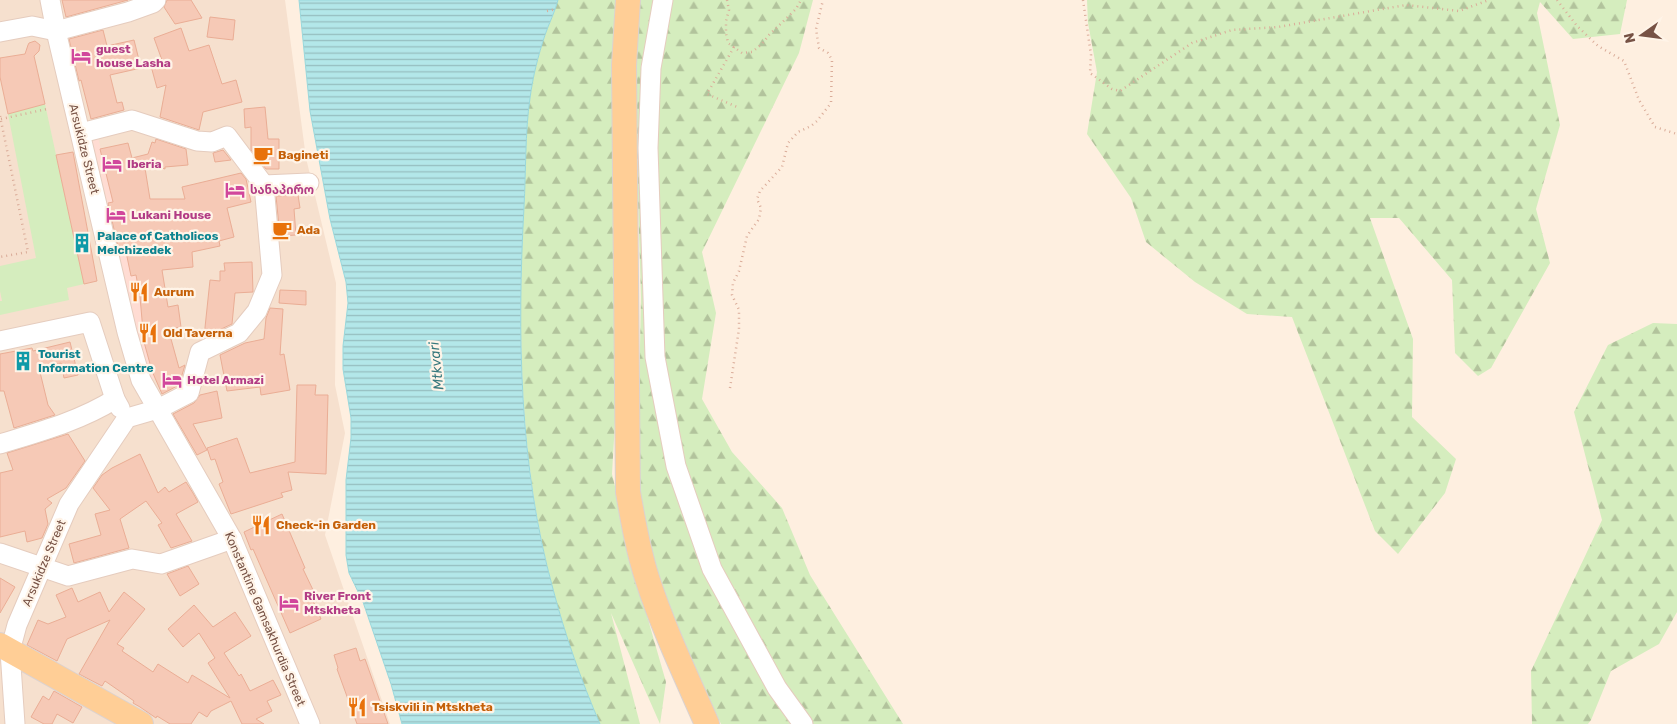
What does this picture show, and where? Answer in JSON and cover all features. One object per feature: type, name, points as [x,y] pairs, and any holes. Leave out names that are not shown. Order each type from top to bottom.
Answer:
[{"type":"main road","points":[[628,0],[624,64],[628,492],[635,533],[646,577],[667,633],[708,724]]},
{"type":"main road","points":[[5,648],[141,724]]},
{"type":"street","name":"Arsukidze Street","points":[[50,0],[81,133],[104,323],[158,410]]},
{"type":"street","points":[[0,32],[32,26],[56,31],[128,12],[156,0]]},
{"type":"street","points":[[663,0],[650,68],[648,158],[655,357],[676,466],[712,569],[777,688],[803,724]]},
{"type":"street","points":[[0,444],[54,428],[99,409],[158,410],[189,393],[200,352],[239,333],[257,311],[272,275],[264,185],[227,136],[212,142],[198,141],[132,120],[81,133]]},
{"type":"street","points":[[264,185],[309,183]]},
{"type":"street","points":[[0,340],[104,323],[121,408]]},
{"type":"street","name":"Arsukidze Street","points":[[15,724],[5,648],[43,567],[69,504],[121,408]]},
{"type":"street","name":"Konstantine Gamsakhurdia Street","points":[[158,410],[232,539],[310,724]]},
{"type":"street","points":[[0,553],[68,576],[132,559],[161,564],[232,539]]},
{"type":"path","points":[[727,0],[729,10],[726,21],[726,34],[728,43],[742,53],[752,52],[796,9],[801,0]]},
{"type":"path","points":[[730,388],[739,329],[738,310],[732,295],[733,283],[739,271],[747,236],[759,220],[761,208],[757,199],[760,191],[782,167],[788,143],[798,132],[818,121],[831,103],[832,60],[828,53],[819,48],[816,28],[823,0]]},
{"type":"path","points":[[1083,0],[1090,55],[1090,73],[1112,89],[1120,91],[1192,43],[1232,30],[1278,27],[1406,4],[1459,10],[1489,0]]},
{"type":"path","points":[[1557,0],[1577,26],[1598,46],[1624,61],[1639,100],[1655,127],[1677,134]]},
{"type":"path","points":[[547,11],[556,9]]},
{"type":"path","points":[[734,48],[708,94],[738,107]]},
{"type":"path","points":[[0,257],[28,252],[0,118],[47,110]]},
{"type":"path","points":[[73,352],[77,351]]},
{"type":"shaded area","points":[[0,0],[285,0],[306,158],[336,283],[335,385],[345,433],[325,535],[390,724],[0,724]]},
{"type":"shaded area","points":[[97,132],[113,202],[108,203],[116,247],[125,247],[136,275],[144,342],[155,378],[147,383],[87,135]]},
{"type":"green space","points":[[558,0],[617,0],[615,22],[621,317],[612,474],[641,595],[666,682],[660,724],[611,613],[640,724],[600,724],[574,657],[553,589],[542,543],[527,447],[521,351],[526,138],[528,111],[536,66]]},
{"type":"green space","points":[[637,0],[813,0],[799,53],[702,252],[716,313],[702,399],[732,452],[782,508],[810,575],[903,724],[721,724],[667,607],[637,499],[641,297],[634,71]]},
{"type":"green space","points":[[1087,0],[1627,0],[1620,34],[1573,39],[1540,2],[1537,13],[1560,125],[1536,209],[1550,263],[1491,368],[1478,376],[1455,353],[1452,280],[1399,218],[1370,218],[1413,339],[1412,417],[1456,459],[1445,493],[1398,554],[1375,531],[1292,317],[1247,314],[1195,282],[1146,242],[1131,198],[1087,134],[1097,72],[1088,23]]},
{"type":"green space","points":[[45,104],[84,284],[67,288],[69,300],[0,315],[0,301],[2,301],[0,266],[36,258],[8,114]]},
{"type":"green space","points":[[1653,323],[1677,324],[1677,612],[1659,644],[1611,671],[1588,724],[1532,724],[1531,671],[1602,520],[1574,412],[1608,345]]},
{"type":"water","name":"Mtkvari","points":[[299,0],[558,0],[538,58],[528,111],[521,303],[523,399],[533,495],[553,589],[568,640],[600,724],[402,724],[391,684],[363,602],[349,573],[346,555],[346,480],[351,438],[351,418],[343,369],[343,346],[348,303],[346,282],[330,219],[310,111]]},
{"type":"building","points":[[62,0],[128,0],[66,17]]},
{"type":"building","points":[[167,0],[191,0],[202,18],[175,24],[164,7]]},
{"type":"building","points":[[210,17],[235,20],[233,40],[207,37]]},
{"type":"building","points":[[181,28],[189,51],[209,45],[222,84],[236,80],[242,102],[203,112],[199,130],[160,117],[166,85],[157,88],[151,66],[163,63],[154,38]]},
{"type":"building","points":[[103,30],[107,46],[134,40],[141,68],[110,75],[117,103],[122,102],[124,110],[91,119],[69,39]]},
{"type":"building","points":[[35,41],[40,45],[39,51],[34,56],[45,104],[8,114],[0,77],[0,58],[25,54],[29,43]]},
{"type":"building","points":[[265,107],[268,139],[279,139],[279,169],[266,169],[251,150],[251,127],[245,128],[244,109]]},
{"type":"building","points":[[156,139],[186,149],[188,165],[165,167],[165,169],[144,162],[150,199],[185,199],[182,187],[241,173],[246,179],[251,202],[227,208],[234,237],[219,241],[220,246],[192,252],[193,267],[162,270],[168,307],[178,305],[181,327],[175,328],[176,338],[171,339],[179,368],[185,365],[179,385],[162,394],[152,371],[144,342],[136,275],[131,276],[125,247],[118,247],[108,203],[113,202],[100,149],[128,143],[132,158],[148,154],[152,142],[155,143]]},
{"type":"building","points":[[223,150],[231,160],[215,162],[213,153]]},
{"type":"building","name":"Palace of Catholicos Melchizedek","points":[[73,152],[97,281],[84,284],[56,155]]},
{"type":"building","points":[[298,195],[300,208],[294,209],[296,235],[280,236],[276,196]]},
{"type":"building","points":[[252,262],[253,292],[235,293],[232,324],[204,337],[210,280],[220,281],[220,271],[225,271],[224,263]]},
{"type":"building","points":[[280,290],[306,291],[306,305],[279,303]]},
{"type":"building","points":[[270,308],[283,309],[280,355],[284,354],[290,390],[261,395],[260,387],[227,391],[220,355],[245,343],[264,339],[266,318]]},
{"type":"building","points":[[70,342],[78,375],[64,378],[61,363],[39,368],[48,405],[55,415],[14,428],[4,391],[0,391],[0,354],[32,348],[33,351]]},
{"type":"building","points":[[297,385],[316,385],[315,395],[328,395],[326,474],[288,472],[292,490],[281,493],[283,497],[231,514],[219,484],[223,482],[215,459],[211,460],[207,448],[237,438],[250,473],[295,462]]},
{"type":"building","points":[[217,391],[222,418],[193,424],[207,450],[197,455],[173,414],[194,403],[200,395]]},
{"type":"building","points":[[68,434],[85,461],[66,488],[47,499],[52,503],[45,509],[48,524],[42,538],[27,542],[25,531],[0,537],[0,473],[13,470],[7,453]]},
{"type":"building","points":[[140,454],[158,493],[165,487],[169,492],[186,482],[193,493],[198,502],[176,514],[192,541],[171,548],[158,525],[162,523],[146,501],[120,519],[129,548],[74,563],[69,544],[101,535],[95,514],[110,510],[93,488],[102,475]]},
{"type":"building","points":[[282,514],[314,592],[310,594],[321,619],[290,633],[244,532]]},
{"type":"building","points":[[188,566],[199,584],[180,596],[167,574]]},
{"type":"building","points":[[0,578],[15,587],[0,613]]},
{"type":"building","points":[[72,588],[78,602],[100,592],[109,612],[124,592],[145,609],[117,644],[124,648],[122,651],[153,672],[158,664],[188,683],[192,675],[230,698],[208,663],[215,658],[199,633],[183,647],[168,629],[194,605],[213,627],[235,612],[251,636],[224,653],[239,676],[241,674],[250,691],[273,680],[281,695],[267,701],[272,711],[256,719],[264,724],[242,724],[231,701],[211,711],[207,717],[199,712],[191,724],[170,724],[157,716],[156,718],[133,703],[134,701],[105,681],[102,686],[79,674],[110,620],[67,639],[57,661],[27,645],[38,620],[48,624],[66,617],[56,595]]},
{"type":"building","points":[[356,648],[360,661],[365,659],[388,724],[357,724],[337,669],[334,655]]},
{"type":"building","points":[[54,691],[82,707],[73,723],[57,714],[52,724],[44,724],[31,717],[43,696],[49,700]]},
{"type":"place","name":"guest house Lasha","points":[[81,56]]},
{"type":"place","name":"Bagineti","points":[[263,155]]},
{"type":"place","name":"Iberia","points":[[112,164]]},
{"type":"place","name":"სანაპირო","points":[[235,190]]},
{"type":"place","name":"Lukani House","points":[[116,215]]},
{"type":"place","name":"Ada","points":[[282,230]]},
{"type":"place","name":"Palace of Catholicos Melchizedek","points":[[82,243]]},
{"type":"place","name":"Aurum","points":[[139,292]]},
{"type":"place","name":"Old Taverna","points":[[148,333]]},
{"type":"place","name":"Tourist Information Centre","points":[[23,361]]},
{"type":"place","name":"Hotel Armazi","points":[[172,380]]},
{"type":"place","name":"Check-in Garden","points":[[261,525]]},
{"type":"place","name":"River Front Mtskheta","points":[[289,603]]},
{"type":"place","name":"Tsiskvili in Mtskheta","points":[[357,707]]}]
